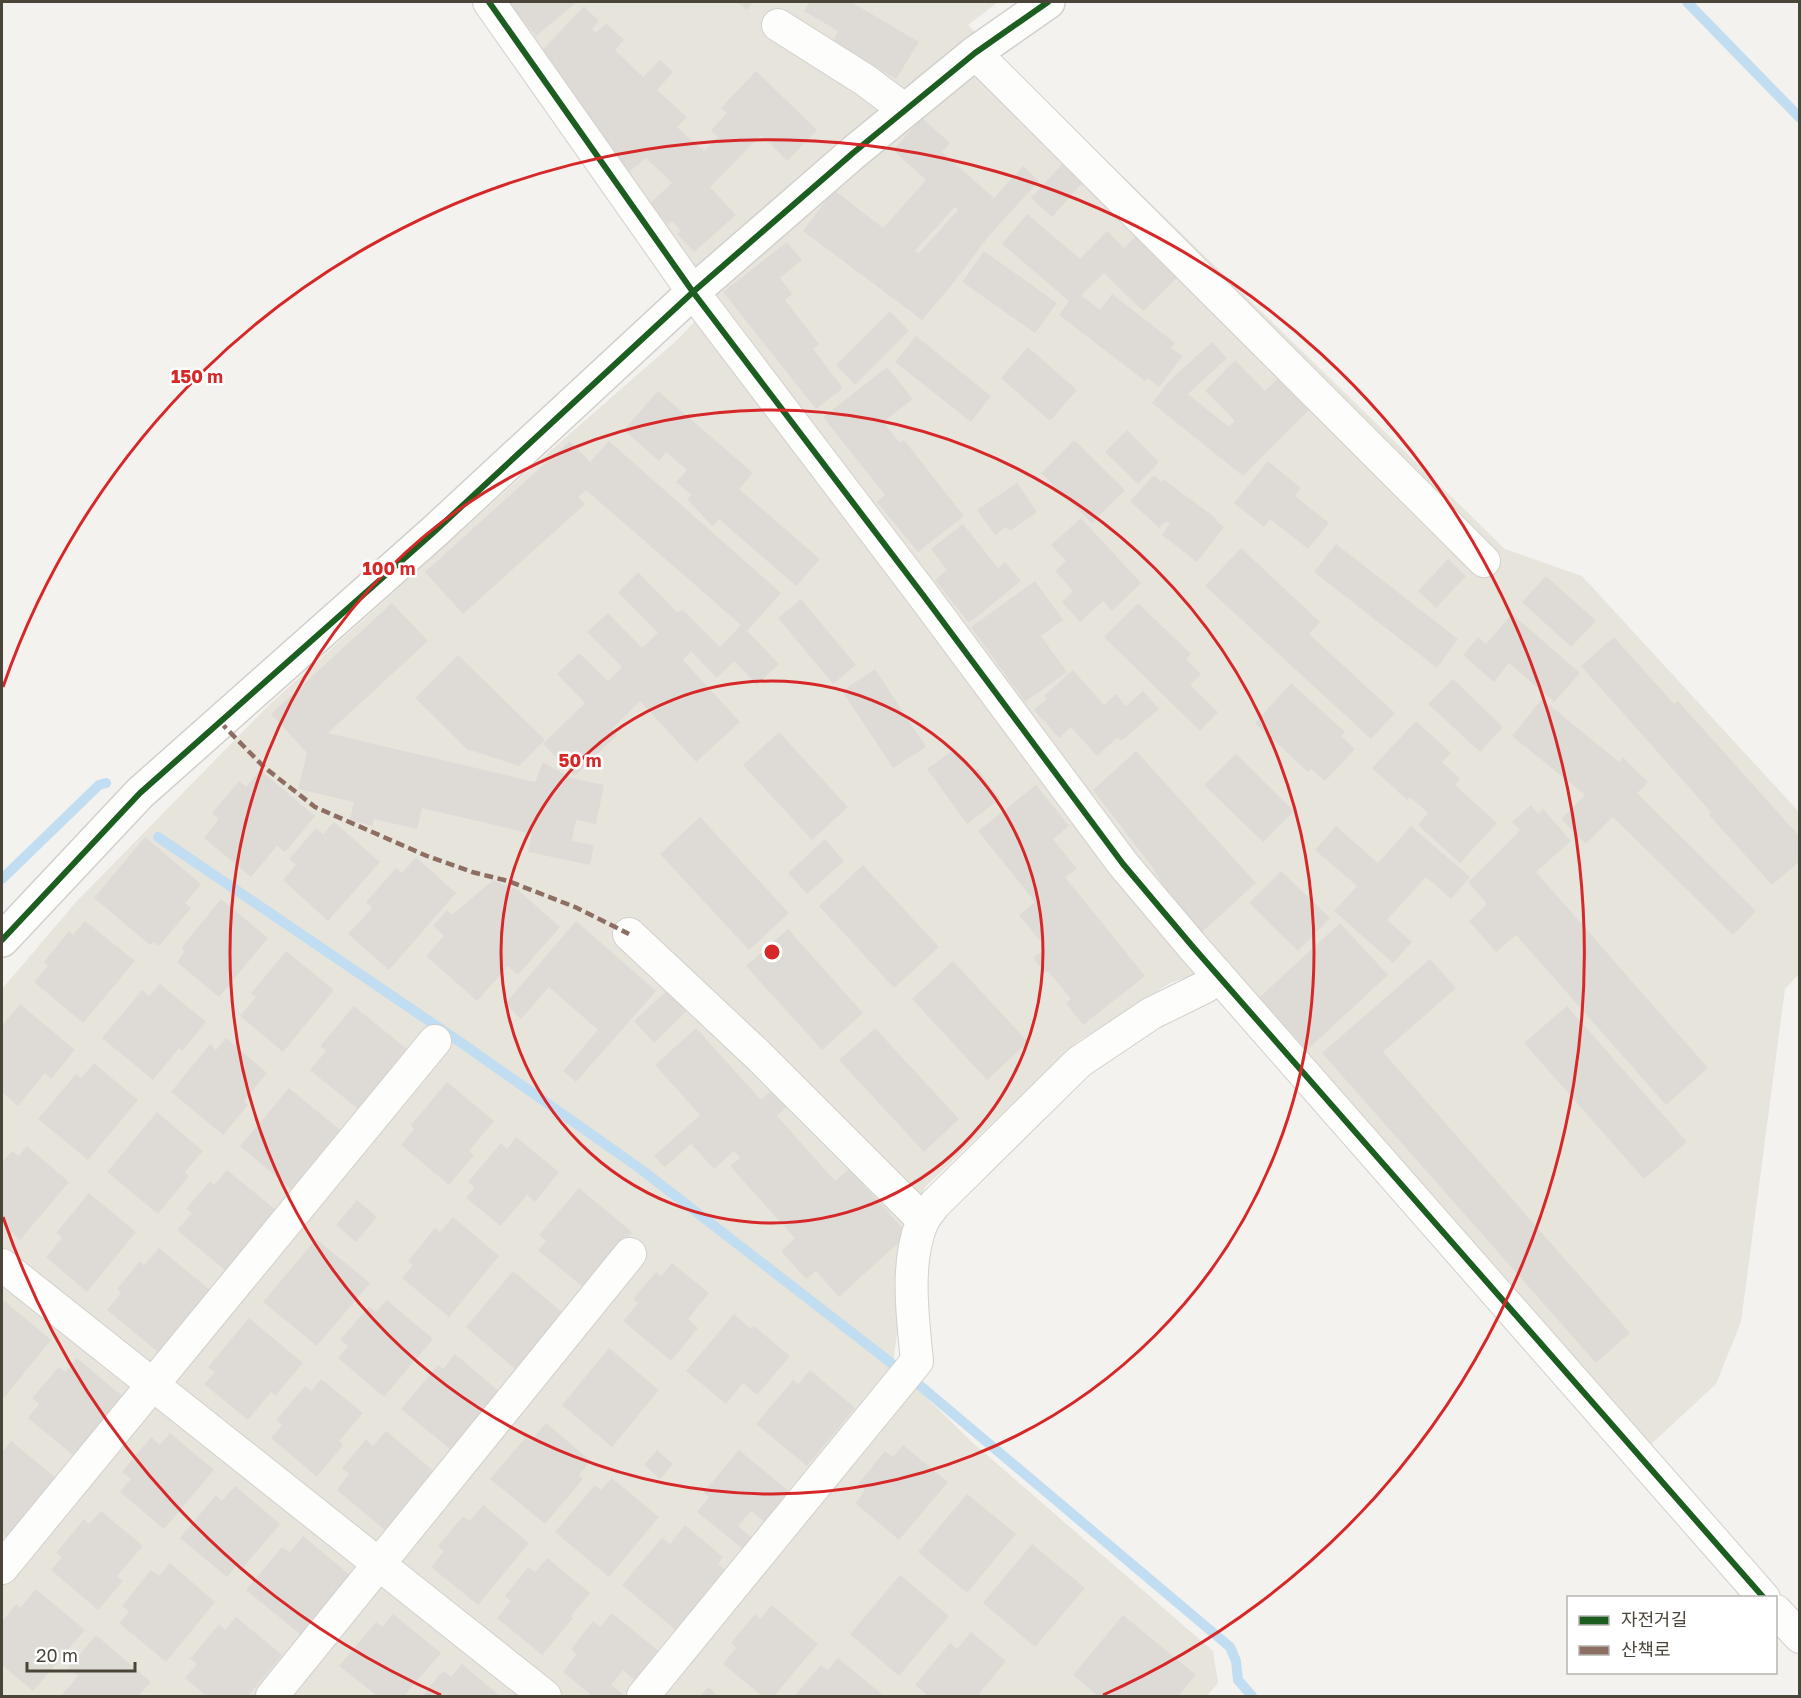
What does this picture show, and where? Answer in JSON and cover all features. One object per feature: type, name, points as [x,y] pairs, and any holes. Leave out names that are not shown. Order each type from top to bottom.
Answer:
[{"type":"street","points":[[489,2],[693,292],[1124,864],[1217,974],[1762,1596]]},
{"type":"street","points":[[2,940],[140,793],[434,532],[693,292],[905,110],[975,53],[1048,2]]},
{"type":"street","points":[[778,25],[865,80],[905,110]]},
{"type":"street","points":[[975,53],[1484,561]]},
{"type":"street","points":[[629,934],[758,1055],[923,1220]]},
{"type":"street","points":[[643,1696],[917,1361],[910,1292],[917,1235],[923,1220],[935,1204],[1080,1062],[1152,1013],[1205,987],[1217,974]]},
{"type":"street","points":[[2,1568],[435,1041]]},
{"type":"street","points":[[272,1696],[630,1254]]},
{"type":"street","points":[[2,1265],[545,1696]]},
{"type":"street","points":[[1777,1612],[1800,1637]]},
{"type":"shaded area","points":[[495,2],[998,2],[968,25],[1505,549],[1582,576],[1799,812],[1799,974],[1785,989],[1741,1322],[1716,1384],[1648,1447],[1223,966],[1170,983],[1077,1042],[925,1187],[908,1246],[893,1365],[973,1443],[1213,1651],[1218,1683],[1207,1696],[2,1696],[2,989],[76,902],[268,706],[549,452],[677,340],[713,302]]},
{"type":"building","points":[[500,2],[577,2],[536,36],[520,17],[512,23]]},
{"type":"building","points":[[737,2],[753,2],[747,10]]},
{"type":"building","points":[[810,2],[851,2],[919,42],[896,79],[833,41],[838,31],[804,11]]},
{"type":"building","points":[[584,6],[599,21],[592,29],[596,33],[606,23],[624,40],[615,50],[643,77],[660,60],[673,72],[657,90],[687,117],[677,127],[704,151],[718,137],[711,130],[727,113],[721,108],[756,71],[817,130],[787,161],[761,135],[710,187],[736,215],[694,252],[677,234],[681,230],[672,221],[668,224],[649,204],[672,183],[646,158],[628,173],[537,56]]},
{"type":"building","points":[[922,118],[950,143],[942,152],[994,198],[1023,166],[1039,181],[988,237],[922,320],[803,231],[834,190],[883,228],[926,180],[893,150]],"holes":[[[955,207],[958,210],[919,253],[915,251]]]},
{"type":"building","points":[[1064,162],[1085,180],[1052,217],[1031,198]]},
{"type":"building","points":[[1027,214],[1080,259],[1107,231],[1124,248],[1136,236],[1178,277],[1143,311],[1104,273],[1081,295],[1100,310],[1112,294],[1175,343],[1171,348],[1183,356],[1159,387],[1148,378],[1145,381],[1059,315],[1069,301],[1002,244]]},
{"type":"building","points":[[787,242],[802,260],[780,278],[792,294],[785,300],[819,344],[813,349],[843,388],[816,409],[723,292]]},
{"type":"building","points":[[984,251],[1057,303],[1035,333],[962,282]]},
{"type":"building","points":[[890,311],[909,331],[855,385],[836,365]]},
{"type":"building","points":[[916,336],[991,396],[971,422],[895,362]]},
{"type":"building","points":[[1212,342],[1227,358],[1188,394],[1229,427],[1235,421],[1205,391],[1235,360],[1265,391],[1277,379],[1309,410],[1243,476],[1152,403],[1170,380]]},
{"type":"building","points":[[1028,347],[1077,390],[1050,421],[1001,378]]},
{"type":"building","points":[[887,367],[913,399],[883,422],[900,443],[904,440],[964,516],[918,552],[877,502],[885,495],[823,417]]},
{"type":"building","points":[[658,391],[753,473],[739,489],[820,559],[796,586],[719,519],[712,526],[687,499],[692,495],[676,482],[687,470],[666,452],[659,461],[624,430]]},
{"type":"building","points":[[1127,430],[1159,462],[1138,484],[1105,452]]},
{"type":"building","points":[[1074,440],[1125,490],[1092,523],[1041,473]]},
{"type":"building","points":[[570,441],[590,462],[609,441],[781,593],[747,631],[779,664],[757,685],[734,661],[717,678],[691,651],[683,660],[740,722],[696,762],[640,701],[612,729],[617,735],[575,776],[543,744],[585,703],[557,674],[579,653],[608,681],[622,667],[587,632],[608,613],[642,648],[658,633],[618,592],[638,572],[678,613],[682,609],[720,647],[741,625],[586,490],[578,497],[585,504],[463,614],[425,572]]},
{"type":"building","points":[[1268,461],[1301,488],[1295,496],[1329,523],[1308,549],[1270,519],[1264,527],[1234,503]]},
{"type":"building","points":[[1154,475],[1161,482],[1163,479],[1217,519],[1216,521],[1224,527],[1197,562],[1162,535],[1170,524],[1166,521],[1159,528],[1130,501]]},
{"type":"building","points":[[1017,483],[1037,512],[1010,531],[1006,527],[995,535],[977,510]]},
{"type":"building","points":[[1081,518],[1141,583],[1112,611],[1103,601],[1080,622],[1062,602],[1073,591],[1055,571],[1066,561],[1051,545]]},
{"type":"building","points":[[963,524],[998,568],[1005,562],[1021,581],[969,623],[935,580],[947,570],[931,549]]},
{"type":"building","points":[[1336,544],[1458,639],[1437,668],[1314,572]]},
{"type":"building","points":[[1241,548],[1320,622],[1309,634],[1395,713],[1371,739],[1205,586]]},
{"type":"building","points":[[1448,559],[1466,576],[1436,608],[1418,591]]},
{"type":"building","points":[[1546,576],[1596,621],[1571,647],[1522,602]]},
{"type":"building","points":[[1035,581],[1063,620],[1041,636],[1067,672],[1025,702],[971,627]]},
{"type":"building","points":[[801,599],[856,665],[833,684],[778,618]]},
{"type":"building","points":[[392,603],[428,641],[328,733],[535,782],[543,762],[571,778],[604,785],[596,824],[576,820],[572,841],[594,845],[590,865],[528,852],[532,834],[422,808],[417,829],[374,819],[372,826],[350,820],[354,802],[298,789],[307,753],[271,714]]},
{"type":"building","points":[[1138,603],[1191,654],[1186,659],[1201,674],[1190,685],[1218,712],[1200,731],[1104,637]]},
{"type":"building","points":[[1512,614],[1580,673],[1554,702],[1509,663],[1494,682],[1463,655],[1478,637],[1486,644]]},
{"type":"building","points":[[1614,637],[1674,704],[1678,701],[1800,837],[1800,861],[1772,885],[1709,815],[1711,812],[1581,666]]},
{"type":"building","points":[[458,655],[545,740],[519,766],[467,749],[415,698]]},
{"type":"building","points":[[875,669],[926,747],[893,768],[842,691]]},
{"type":"building","points":[[1073,670],[1104,705],[1116,694],[1126,706],[1143,691],[1159,709],[1121,741],[1118,737],[1097,756],[1071,727],[1059,738],[1034,710],[1047,699],[1044,696]]},
{"type":"building","points":[[1453,679],[1503,727],[1480,752],[1428,704]]},
{"type":"building","points":[[1291,683],[1345,732],[1341,736],[1355,749],[1325,781],[1311,769],[1308,772],[1255,723]]},
{"type":"building","points":[[1542,699],[1619,762],[1623,757],[1648,782],[1637,793],[1756,911],[1733,935],[1613,817],[1586,844],[1561,819],[1585,795],[1512,736]]},
{"type":"building","points":[[1416,721],[1451,753],[1442,762],[1460,779],[1455,785],[1497,823],[1460,863],[1418,825],[1428,813],[1410,797],[1407,800],[1372,768]]},
{"type":"building","points":[[779,732],[848,807],[812,840],[743,765]]},
{"type":"building","points":[[955,749],[972,773],[978,769],[1000,799],[967,824],[927,769]]},
{"type":"building","points":[[1136,751],[1256,883],[1201,933],[1173,902],[1153,868],[1093,790]]},
{"type":"building","points":[[1236,754],[1294,811],[1263,842],[1204,785]]},
{"type":"building","points":[[260,770],[315,816],[285,852],[277,846],[251,877],[204,838],[219,819],[212,813],[239,781],[246,787]]},
{"type":"building","points":[[1036,785],[1069,826],[1053,839],[1077,869],[1065,877],[1145,976],[1083,1025],[1066,1003],[1071,999],[1048,971],[1045,973],[1033,958],[1046,948],[1019,915],[1035,902],[978,831]]},
{"type":"building","points":[[1531,805],[1538,814],[1543,809],[1571,841],[1536,872],[1708,1068],[1666,1105],[1516,935],[1496,952],[1469,921],[1487,904],[1468,882],[1520,830],[1512,822]]},
{"type":"building","points":[[700,817],[789,913],[749,950],[660,854]]},
{"type":"building","points":[[334,822],[380,862],[328,921],[283,880],[296,865],[289,859],[316,828],[323,834]]},
{"type":"building","points":[[1336,826],[1378,863],[1411,826],[1470,877],[1451,899],[1426,877],[1387,920],[1412,942],[1393,963],[1334,911],[1357,886],[1315,850]]},
{"type":"building","points":[[145,837],[201,884],[185,903],[191,908],[159,946],[154,942],[150,945],[94,898]]},
{"type":"building","points":[[825,839],[844,861],[807,894],[788,873]]},
{"type":"building","points":[[416,857],[456,893],[389,970],[348,934],[372,908],[366,902],[396,868],[402,873]]},
{"type":"building","points":[[863,865],[939,947],[894,988],[819,906]]},
{"type":"building","points":[[1281,871],[1330,918],[1298,951],[1249,903]]},
{"type":"building","points":[[493,880],[518,890],[560,927],[518,975],[508,966],[477,1001],[426,956],[444,936],[433,926],[447,910],[452,915]]},
{"type":"building","points":[[221,899],[268,938],[219,997],[177,962],[185,951],[181,948]]},
{"type":"building","points":[[85,921],[135,961],[83,1023],[34,982],[48,966],[44,962],[69,931],[73,935]]},
{"type":"building","points":[[576,921],[656,991],[576,1082],[563,1071],[598,1030],[549,987],[521,1019],[505,1004]]},
{"type":"building","points":[[1340,923],[1388,975],[1307,1050],[1259,998]]},
{"type":"building","points":[[788,929],[863,1013],[822,1050],[746,966]]},
{"type":"building","points":[[286,951],[334,990],[283,1052],[240,1016],[256,997],[251,993]]},
{"type":"building","points":[[1430,959],[1456,988],[1383,1052],[1630,1333],[1596,1363],[1322,1053]]},
{"type":"building","points":[[953,961],[1028,1042],[987,1080],[912,999]]},
{"type":"building","points":[[160,984],[206,1022],[182,1051],[179,1048],[153,1080],[102,1038],[142,990],[149,996]]},
{"type":"building","points":[[674,984],[693,1005],[654,1043],[634,1021]]},
{"type":"building","points":[[20,1004],[75,1050],[51,1079],[45,1073],[18,1106],[2,1092],[2,1026]]},
{"type":"building","points":[[354,1006],[408,1050],[359,1110],[310,1070],[326,1051],[320,1046]]},
{"type":"building","points":[[1567,1006],[1687,1142],[1644,1179],[1524,1043]]},
{"type":"building","points":[[696,1028],[761,1100],[776,1086],[791,1103],[777,1116],[835,1181],[849,1169],[908,1234],[839,1297],[816,1271],[806,1279],[781,1251],[795,1238],[730,1166],[740,1158],[734,1151],[714,1169],[691,1144],[665,1167],[654,1156],[700,1115],[655,1065]]},
{"type":"building","points":[[875,1028],[959,1119],[924,1152],[839,1060]]},
{"type":"building","points":[[226,1038],[267,1073],[244,1101],[248,1105],[223,1135],[171,1092],[210,1044],[216,1050]]},
{"type":"building","points":[[94,1063],[138,1100],[88,1160],[38,1119],[76,1074],[81,1078]]},
{"type":"building","points":[[447,1082],[494,1121],[469,1151],[474,1155],[449,1185],[401,1145],[414,1129],[411,1125]]},
{"type":"building","points":[[289,1088],[340,1130],[291,1189],[240,1146]]},
{"type":"building","points":[[157,1112],[203,1151],[185,1172],[189,1176],[158,1214],[107,1172]]},
{"type":"building","points":[[516,1137],[559,1172],[535,1202],[527,1195],[501,1226],[466,1198],[475,1187],[468,1182],[501,1143],[507,1149]]},
{"type":"building","points":[[27,1146],[69,1182],[20,1240],[2,1224],[2,1163],[12,1151],[19,1156]]},
{"type":"building","points":[[227,1170],[276,1210],[226,1271],[177,1230],[192,1213],[186,1209],[210,1181],[214,1185]]},
{"type":"building","points":[[579,1188],[632,1232],[585,1289],[538,1250],[546,1241],[539,1235]]},
{"type":"building","points":[[89,1193],[136,1232],[87,1292],[46,1257],[62,1238],[56,1233]]},
{"type":"building","points":[[357,1200],[377,1217],[356,1242],[336,1225]]},
{"type":"building","points":[[453,1217],[499,1256],[449,1317],[402,1278],[413,1265],[408,1261],[435,1228],[440,1232]]},
{"type":"building","points":[[316,1239],[370,1283],[317,1346],[263,1302]]},
{"type":"building","points":[[159,1248],[210,1290],[158,1352],[107,1310],[121,1293],[117,1289],[140,1261],[144,1265]]},
{"type":"building","points":[[672,1263],[709,1293],[688,1319],[698,1328],[671,1361],[623,1321],[638,1303],[633,1299],[656,1272],[661,1276]]},
{"type":"building","points":[[513,1271],[563,1313],[516,1370],[466,1327]]},
{"type":"building","points":[[3,1300],[51,1340],[2,1400],[2,1302]]},
{"type":"building","points":[[387,1300],[433,1339],[384,1397],[338,1358],[348,1346],[340,1340],[369,1306],[376,1312]]},
{"type":"building","points":[[734,1314],[751,1329],[754,1326],[790,1356],[757,1395],[743,1383],[726,1404],[686,1371]]},
{"type":"building","points":[[249,1318],[303,1363],[275,1396],[271,1392],[248,1420],[204,1384],[215,1372],[208,1367]]},
{"type":"building","points":[[609,1348],[659,1390],[612,1447],[562,1405]]},
{"type":"building","points":[[455,1354],[500,1392],[451,1450],[401,1409],[438,1365],[443,1369]]},
{"type":"building","points":[[77,1358],[123,1397],[74,1456],[28,1418],[39,1404],[32,1398],[59,1367],[65,1372]]},
{"type":"building","points":[[810,1370],[855,1408],[807,1466],[756,1424],[793,1380],[798,1384]]},
{"type":"building","points":[[321,1379],[363,1413],[339,1441],[343,1445],[317,1477],[271,1438],[282,1425],[276,1420],[305,1386],[311,1391]]},
{"type":"building","points":[[546,1423],[591,1461],[579,1475],[583,1479],[545,1524],[490,1479],[526,1437],[531,1441]]},
{"type":"building","points":[[386,1431],[435,1472],[386,1531],[337,1490],[349,1474],[342,1468],[366,1439],[373,1446]]},
{"type":"building","points":[[170,1433],[214,1470],[164,1529],[120,1492],[131,1479],[122,1472],[151,1437],[160,1445]]},
{"type":"building","points":[[11,1441],[57,1479],[7,1538],[2,1533],[2,1453]]},
{"type":"building","points":[[903,1445],[948,1482],[899,1540],[855,1503],[865,1490],[858,1484],[885,1451],[893,1457]]},
{"type":"building","points":[[657,1450],[673,1464],[660,1479],[644,1465]]},
{"type":"building","points":[[739,1450],[791,1493],[766,1523],[751,1511],[738,1526],[753,1539],[744,1550],[697,1512],[709,1497],[703,1493]]},
{"type":"building","points":[[612,1478],[659,1517],[609,1577],[555,1532],[595,1485],[601,1490]]},
{"type":"building","points":[[235,1486],[280,1524],[241,1570],[236,1566],[227,1577],[180,1538],[216,1495],[222,1501]]},
{"type":"building","points":[[967,1494],[1016,1534],[967,1593],[918,1552]]},
{"type":"building","points":[[483,1505],[529,1543],[478,1605],[431,1567],[444,1551],[438,1546],[463,1516],[470,1521]]},
{"type":"building","points":[[101,1511],[143,1546],[117,1576],[123,1581],[98,1610],[51,1570],[62,1557],[56,1553],[84,1519],[89,1524]]},
{"type":"building","points":[[685,1525],[723,1557],[718,1564],[728,1572],[678,1632],[622,1585],[662,1538],[670,1544]]},
{"type":"building","points":[[303,1536],[350,1575],[301,1635],[246,1590],[282,1547],[290,1552]]},
{"type":"building","points":[[1032,1544],[1085,1588],[1035,1647],[983,1603]]},
{"type":"building","points":[[547,1558],[590,1593],[571,1616],[573,1618],[542,1655],[497,1618],[511,1601],[505,1596],[528,1567],[535,1572]]},
{"type":"building","points":[[170,1563],[215,1602],[166,1662],[119,1623],[129,1612],[122,1606],[151,1570],[159,1576]]},
{"type":"building","points":[[900,1575],[949,1616],[899,1676],[850,1634]]},
{"type":"building","points":[[36,1589],[85,1630],[33,1691],[2,1665],[2,1622],[16,1604],[20,1608]]},
{"type":"building","points":[[772,1605],[818,1644],[774,1696],[762,1696],[723,1664],[736,1648],[731,1643],[755,1614],[760,1619]]},
{"type":"building","points":[[612,1613],[661,1653],[637,1682],[623,1670],[611,1685],[626,1696],[592,1696],[563,1672],[577,1654],[571,1649],[593,1621],[600,1627]]},
{"type":"building","points":[[393,1614],[441,1653],[404,1696],[377,1696],[339,1666],[376,1622],[382,1627]]},
{"type":"building","points":[[1123,1615],[1196,1675],[1178,1696],[1098,1696],[1073,1675]]},
{"type":"building","points":[[236,1617],[282,1655],[248,1696],[206,1696],[185,1678],[197,1664],[190,1659],[219,1624],[225,1630]]},
{"type":"building","points":[[971,1632],[1006,1661],[979,1694],[983,1696],[928,1696],[915,1685],[950,1643],[957,1649]]},
{"type":"building","points":[[96,1635],[151,1682],[138,1696],[61,1696],[78,1676],[68,1668]]},
{"type":"building","points":[[838,1658],[884,1696],[794,1696],[821,1665],[828,1670]]},
{"type":"building","points":[[462,1664],[500,1696],[422,1696],[443,1671],[451,1677]]},
{"type":"building","points":[[708,1687],[719,1696],[700,1696]]},
{"type":"waterway","points":[[1687,2],[1800,118]]},
{"type":"waterway","points":[[2,879],[99,785],[106,783]]},
{"type":"waterway","points":[[158,837],[463,1044],[642,1170],[917,1383],[1230,1647],[1236,1661],[1238,1680],[1252,1696]]},
{"type":"marked path","points":[[220,722],[264,767],[315,807],[427,856],[472,872],[508,881],[575,907],[629,934]]},
{"type":"cycle path","points":[[489,2],[693,292],[1123,864],[1193,947],[1762,1596]]},
{"type":"cycle path","points":[[2,940],[140,793],[434,532],[693,292],[853,153],[975,53],[1048,2]]}]
